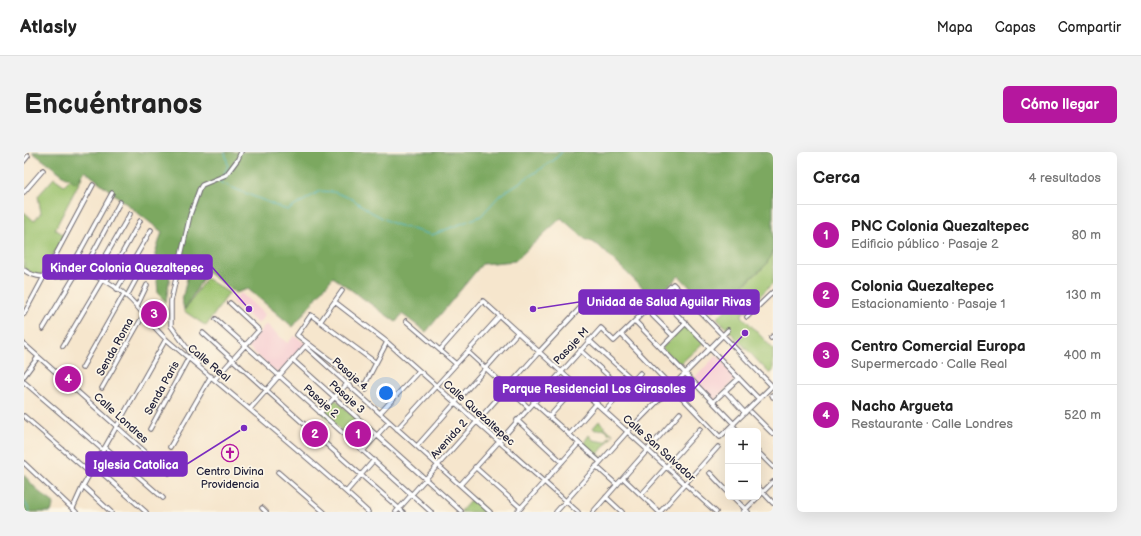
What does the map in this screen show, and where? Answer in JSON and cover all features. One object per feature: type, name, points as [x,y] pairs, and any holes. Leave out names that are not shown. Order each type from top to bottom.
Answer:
[{"type":"street","points":[[200,366],[171,326],[170,313],[190,215],[195,200],[202,186],[226,175],[238,159],[241,152]]},
{"type":"street","points":[[24,161],[28,156]]},
{"type":"street","points":[[24,192],[43,170]]},
{"type":"street","points":[[24,314],[42,277],[94,184]]},
{"type":"street","points":[[67,275],[112,193]]},
{"type":"street","points":[[81,275],[120,202]]},
{"type":"street","points":[[94,276],[130,214]]},
{"type":"street","points":[[106,282],[140,221]]},
{"type":"street","points":[[117,289],[151,230]]},
{"type":"street","points":[[82,368],[145,262]]},
{"type":"street","name":"Calle Real","points":[[24,270],[35,277],[76,274],[94,276],[117,289],[137,306],[166,339],[212,376],[368,512]]},
{"type":"street","points":[[43,328],[76,274]]},
{"type":"street","points":[[63,346],[102,280]]},
{"type":"street","points":[[673,284],[772,386],[734,426],[720,437],[621,334],[646,309],[673,284]]},
{"type":"street","points":[[137,306],[147,285]]},
{"type":"street","points":[[320,322],[342,291]]},
{"type":"street","points":[[747,317],[773,292]]},
{"type":"street","points":[[660,297],[759,399]]},
{"type":"street","name":"Calle San Salvador","points":[[440,350],[483,301],[716,512]]},
{"type":"street","name":"Calle Quezaltepec","points":[[335,302],[387,342],[578,512]]},
{"type":"street","points":[[215,379],[259,330],[230,303]]},
{"type":"street","name":"Avenida 2","points":[[397,510],[507,387],[582,307]]},
{"type":"street","points":[[646,309],[673,336]]},
{"type":"street","name":"Senda Roma","points":[[102,388],[144,314]]},
{"type":"street","points":[[366,390],[364,386],[306,345],[297,335],[311,315],[376,363]]},
{"type":"street","points":[[397,429],[500,316]]},
{"type":"street","name":"Pasaje 2","points":[[216,319],[431,512]]},
{"type":"street","points":[[406,321],[456,364]]},
{"type":"street","points":[[635,321],[685,372],[734,426]]},
{"type":"street","points":[[661,348],[686,323]]},
{"type":"street","name":"Pasaje M","points":[[460,485],[516,420],[601,328],[614,341],[621,334]]},
{"type":"street","points":[[556,512],[628,431],[728,330]]},
{"type":"street","points":[[417,446],[518,332]]},
{"type":"street","points":[[203,333],[314,433]]},
{"type":"street","points":[[73,508],[94,466],[166,339]]},
{"type":"street","points":[[589,340],[633,380]]},
{"type":"street","points":[[364,386],[387,342]]},
{"type":"street","name":"Calle Londres","points":[[24,344],[169,474]]},
{"type":"street","points":[[250,409],[306,345]]},
{"type":"street","name":"Pasaje 4","points":[[306,345],[347,384],[490,512]]},
{"type":"street","points":[[580,350],[624,390]]},
{"type":"street","points":[[468,352],[528,407]]},
{"type":"street","points":[[24,376],[38,357]]},
{"type":"street","name":"Senda Paris","points":[[150,428],[189,357]]},
{"type":"street","name":"Pasaje 3","points":[[293,360],[461,511]]},
{"type":"street","points":[[380,413],[419,371]]},
{"type":"street","points":[[605,411],[640,373]]},
{"type":"street","points":[[170,447],[212,376]]},
{"type":"street","points":[[713,402],[740,378]]},
{"type":"street","points":[[24,382],[163,498]]},
{"type":"street","points":[[320,413],[347,384]]},
{"type":"street","points":[[549,417],[577,386]]},
{"type":"street","points":[[725,391],[745,413]]},
{"type":"street","points":[[533,402],[600,462]]},
{"type":"street","points":[[569,435],[597,403]]},
{"type":"street","points":[[752,412],[773,434]]},
{"type":"street","points":[[592,512],[680,413]]},
{"type":"street","points":[[24,416],[90,474]]},
{"type":"street","points":[[516,420],[562,462]]},
{"type":"street","points":[[363,451],[389,422]]},
{"type":"street","points":[[641,495],[700,429]]},
{"type":"street","points":[[317,436],[361,475],[397,510],[402,512]]},
{"type":"street","points":[[517,512],[579,443]]},
{"type":"street","points":[[623,478],[660,512],[718,447]]},
{"type":"street","points":[[761,455],[773,468]]},
{"type":"street","points":[[346,492],[374,460]]},
{"type":"street","points":[[24,463],[76,512]]},
{"type":"street","points":[[94,466],[146,512]]},
{"type":"street","points":[[596,466],[616,485]]},
{"type":"street","points":[[475,467],[521,508]]},
{"type":"street","points":[[278,472],[324,512]]},
{"type":"street","points":[[710,473],[725,489]]},
{"type":"street","points":[[773,482],[763,492],[773,503]]},
{"type":"street","points":[[83,486],[110,512]]},
{"type":"street","points":[[606,497],[622,512]]},
{"type":"street","points":[[736,500],[745,511],[755,500]]},
{"type":"street","points":[[262,508],[266,512]]},
{"type":"shaded area","points":[[241,293],[265,315],[258,324],[232,302]]},
{"type":"shaded area","points":[[266,324],[287,343],[295,336],[306,344],[278,374],[247,346]]},
{"type":"shaded area","points":[[717,355],[738,377],[713,401],[693,379]]},
{"type":"green space","points":[[32,152],[773,152],[773,250],[766,265],[713,311],[679,276],[654,299],[598,245],[585,239],[561,218],[515,261],[482,264],[426,332],[402,314],[396,322],[333,277],[293,327],[248,289],[236,293],[207,272],[184,310],[182,300],[190,265],[184,259],[176,260],[170,275],[166,302],[158,294],[155,254],[162,232],[85,171],[76,183]]},
{"type":"green space","points":[[76,173],[82,177],[55,229],[64,235],[42,275],[35,275],[24,268],[24,212],[34,221],[41,213],[38,196],[54,178],[64,185]]},
{"type":"green space","points":[[773,250],[773,283],[751,305],[748,311],[743,312],[742,316],[773,349],[773,371],[770,374],[717,318],[730,305],[727,301],[766,265]]},
{"type":"green space","points":[[206,278],[229,293],[206,326],[184,311]]},
{"type":"green space","points":[[686,324],[704,342],[679,365],[662,348]]},
{"type":"green space","points":[[335,399],[375,435],[363,450],[322,413]]},
{"type":"green space","points":[[599,421],[610,432],[609,434],[606,429],[595,430],[593,428]]},
{"type":"green space","points":[[589,435],[593,440],[606,442],[609,437],[611,438],[598,454],[602,457],[599,460],[583,444]]},
{"type":"green space","points":[[24,475],[39,492],[54,503],[51,512],[24,512]]},
{"type":"green space","points":[[473,498],[488,512],[460,512]]},
{"type":"waterway","points":[[224,174],[228,166],[225,152]]},
{"type":"waterway","points":[[220,179],[220,182],[225,185],[288,210],[320,191],[334,192],[352,199],[371,212],[394,224],[432,235],[481,216],[500,195],[553,161],[562,152]]},
{"type":"waterway","points":[[24,500],[30,512]]},
{"type":"place","name":"Kinder Colonia Quezaltepec","points":[[249,309]]},
{"type":"place","name":"Unidad de Salud Aguilar Rivas","points":[[533,309]]},
{"type":"place","name":"Centro Comercial Europa","points":[[154,314]]},
{"type":"place","name":"Parque Residencial Los Girasoles","points":[[745,333]]},
{"type":"place","name":"Nacho Argueta","points":[[68,379]]},
{"type":"place","name":"Iglesia Catolica","points":[[244,428]]},
{"type":"place","name":"Colonia Quezaltepec","points":[[315,434]]},
{"type":"place","name":"PNC Colonia Quezaltepec","points":[[358,434]]},
{"type":"place","name":"Centro Divina Providencia","points":[[230,453]]}]
